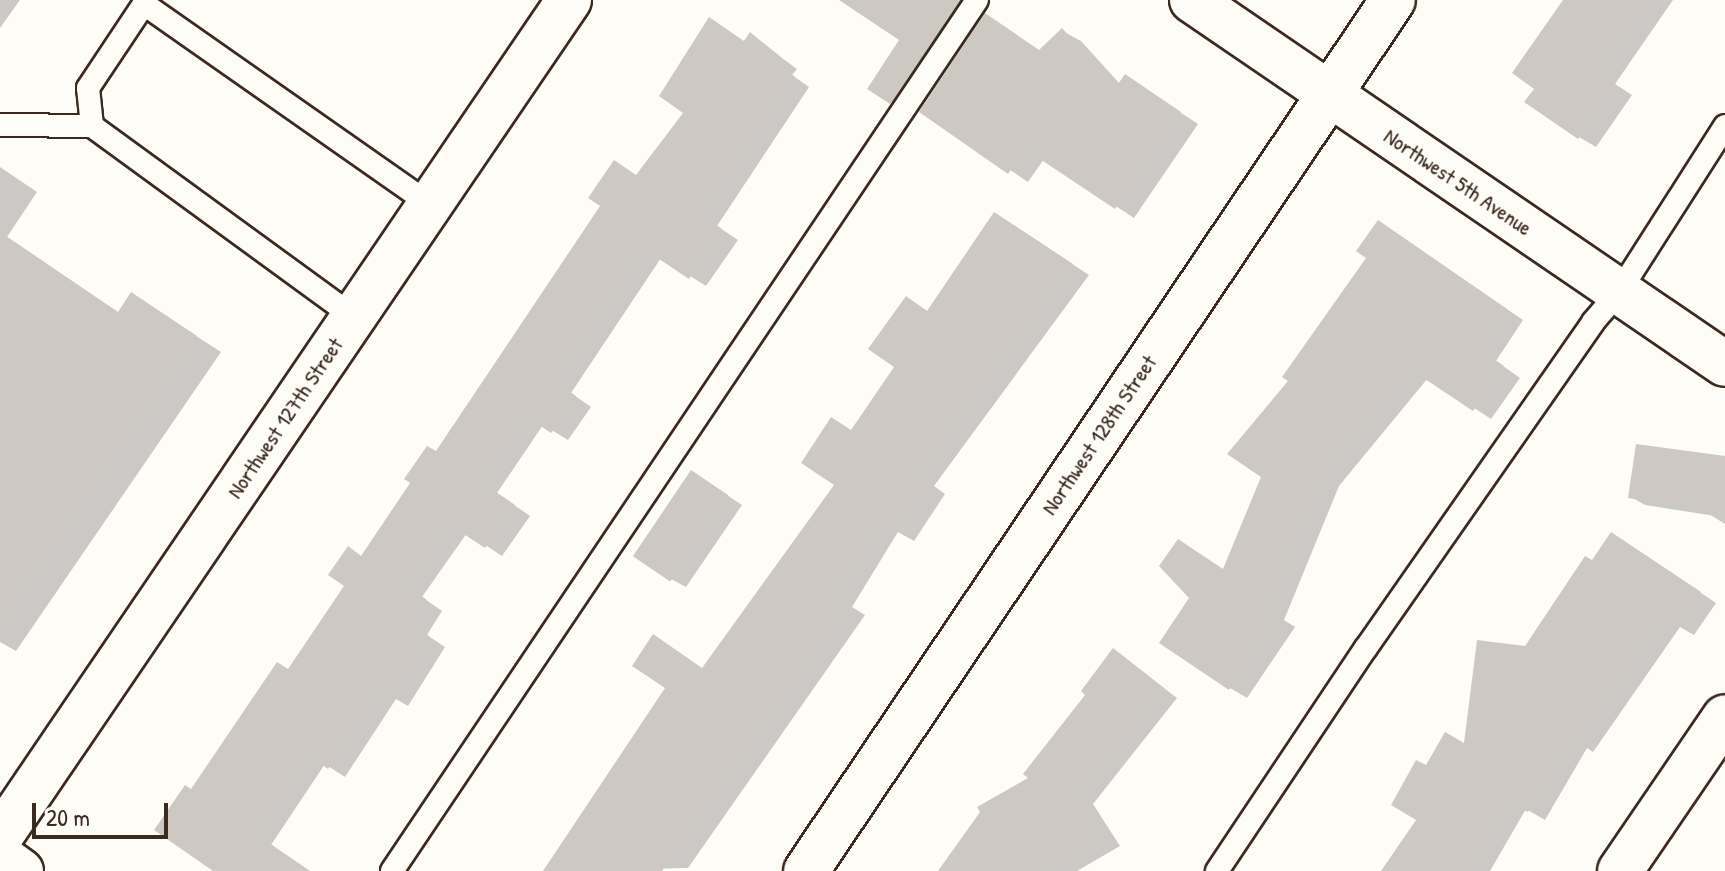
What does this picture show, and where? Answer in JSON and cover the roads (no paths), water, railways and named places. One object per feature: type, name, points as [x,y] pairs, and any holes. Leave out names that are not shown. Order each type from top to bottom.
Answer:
[{"type":"street","name":"Northwest 127th Street","points":[[0,837],[569,0]]},
{"type":"street","name":"Northwest 5th Avenue","points":[[1192,0],[1725,364]]},
{"type":"street","name":"Northwest 128th Street","points":[[806,871],[1393,0]]},
{"type":"street","points":[[1620,871],[1725,717]]},
{"type":"street","points":[[0,856],[21,871]]},
{"type":"lane","points":[[392,871],[977,0]]},
{"type":"lane","points":[[92,126],[88,88],[144,4],[430,204]]},
{"type":"lane","points":[[0,125],[92,126],[354,317]]},
{"type":"lane","points":[[1217,871],[1366,648],[1593,322],[1619,292],[1725,126]]}]
